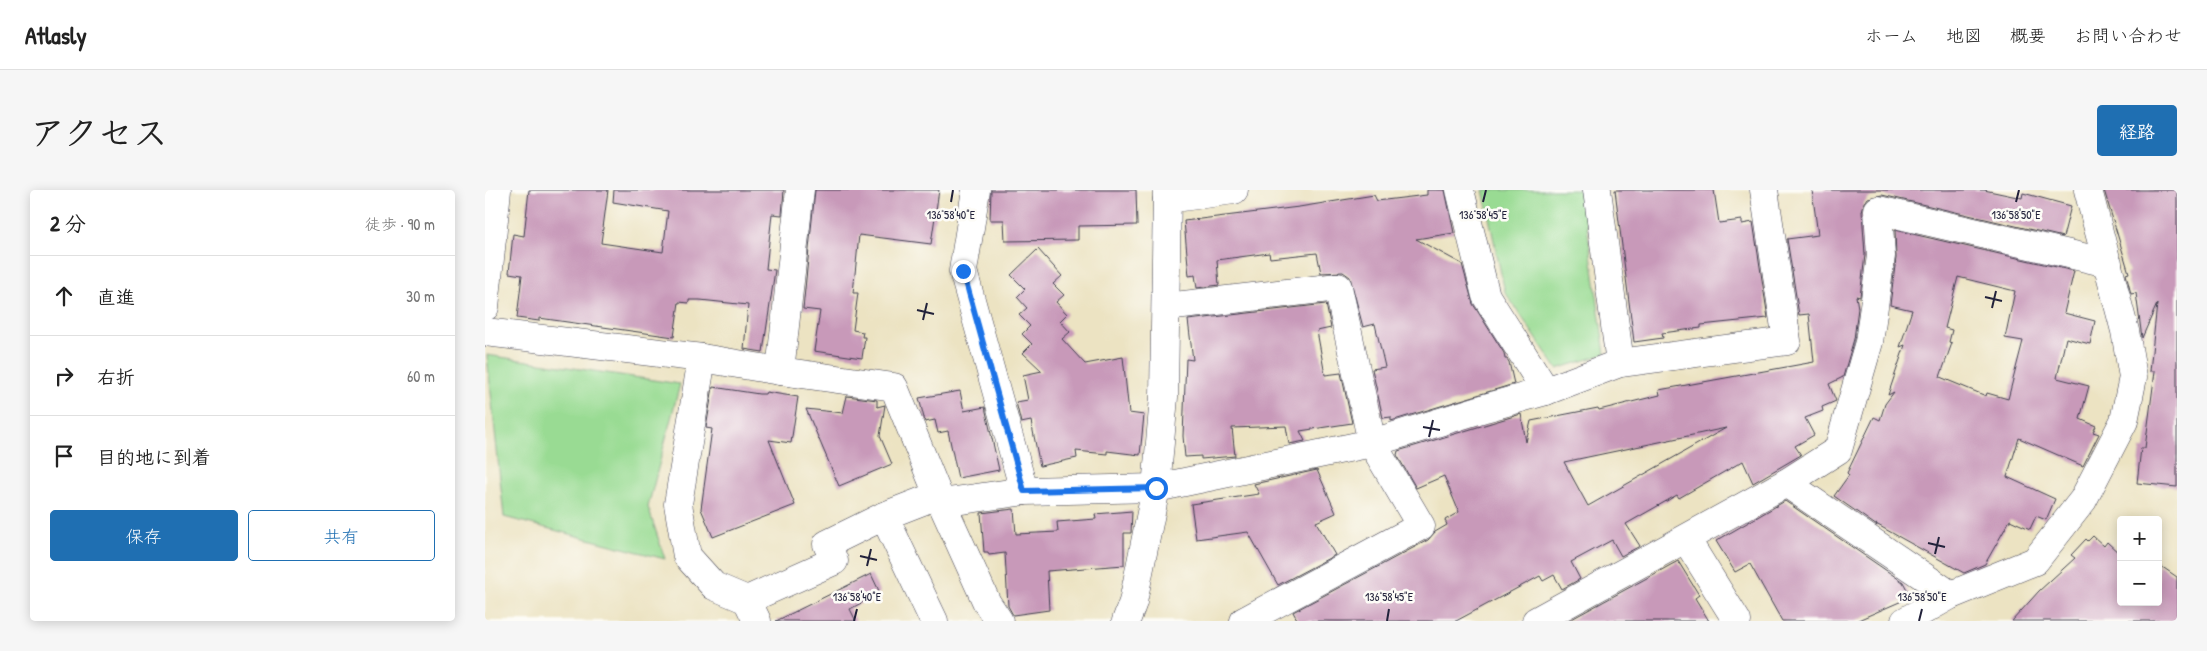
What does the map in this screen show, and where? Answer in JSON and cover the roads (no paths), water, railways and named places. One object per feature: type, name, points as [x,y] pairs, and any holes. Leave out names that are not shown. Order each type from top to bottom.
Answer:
[{"type":"street","points":[[485,307],[497,190]]},
{"type":"street","points":[[780,371],[800,190]]},
{"type":"street","points":[[976,190],[963,271],[1024,491]]},
{"type":"street","points":[[1125,621],[1133,602],[1156,488],[1164,397],[1167,194],[1234,190]]},
{"type":"street","points":[[1460,190],[1486,296],[1546,392]]},
{"type":"street","points":[[1597,190],[1620,363]]},
{"type":"street","points":[[702,358],[677,504],[687,556],[715,586],[752,611],[834,561],[827,544],[884,516],[939,499],[1024,491],[1156,488],[1372,443],[1485,408],[1546,392],[1620,363],[1787,341],[1764,190]]},
{"type":"street","points":[[1905,621],[1951,595],[2035,561],[2083,500],[2123,421],[2133,377],[2125,331],[2088,190]]},
{"type":"street","points":[[1536,621],[1786,483],[1838,450],[1869,342],[1881,256],[1878,210],[2108,263]]},
{"type":"street","points":[[1166,307],[1338,287],[1372,443],[1421,526],[1244,621]]},
{"type":"street","points":[[485,332],[702,358],[894,387],[939,499],[987,603],[999,621]]},
{"type":"street","points":[[1786,483],[1951,595]]},
{"type":"street","points":[[884,516],[934,621]]},
{"type":"street","points":[[1686,539],[1737,621]]}]
